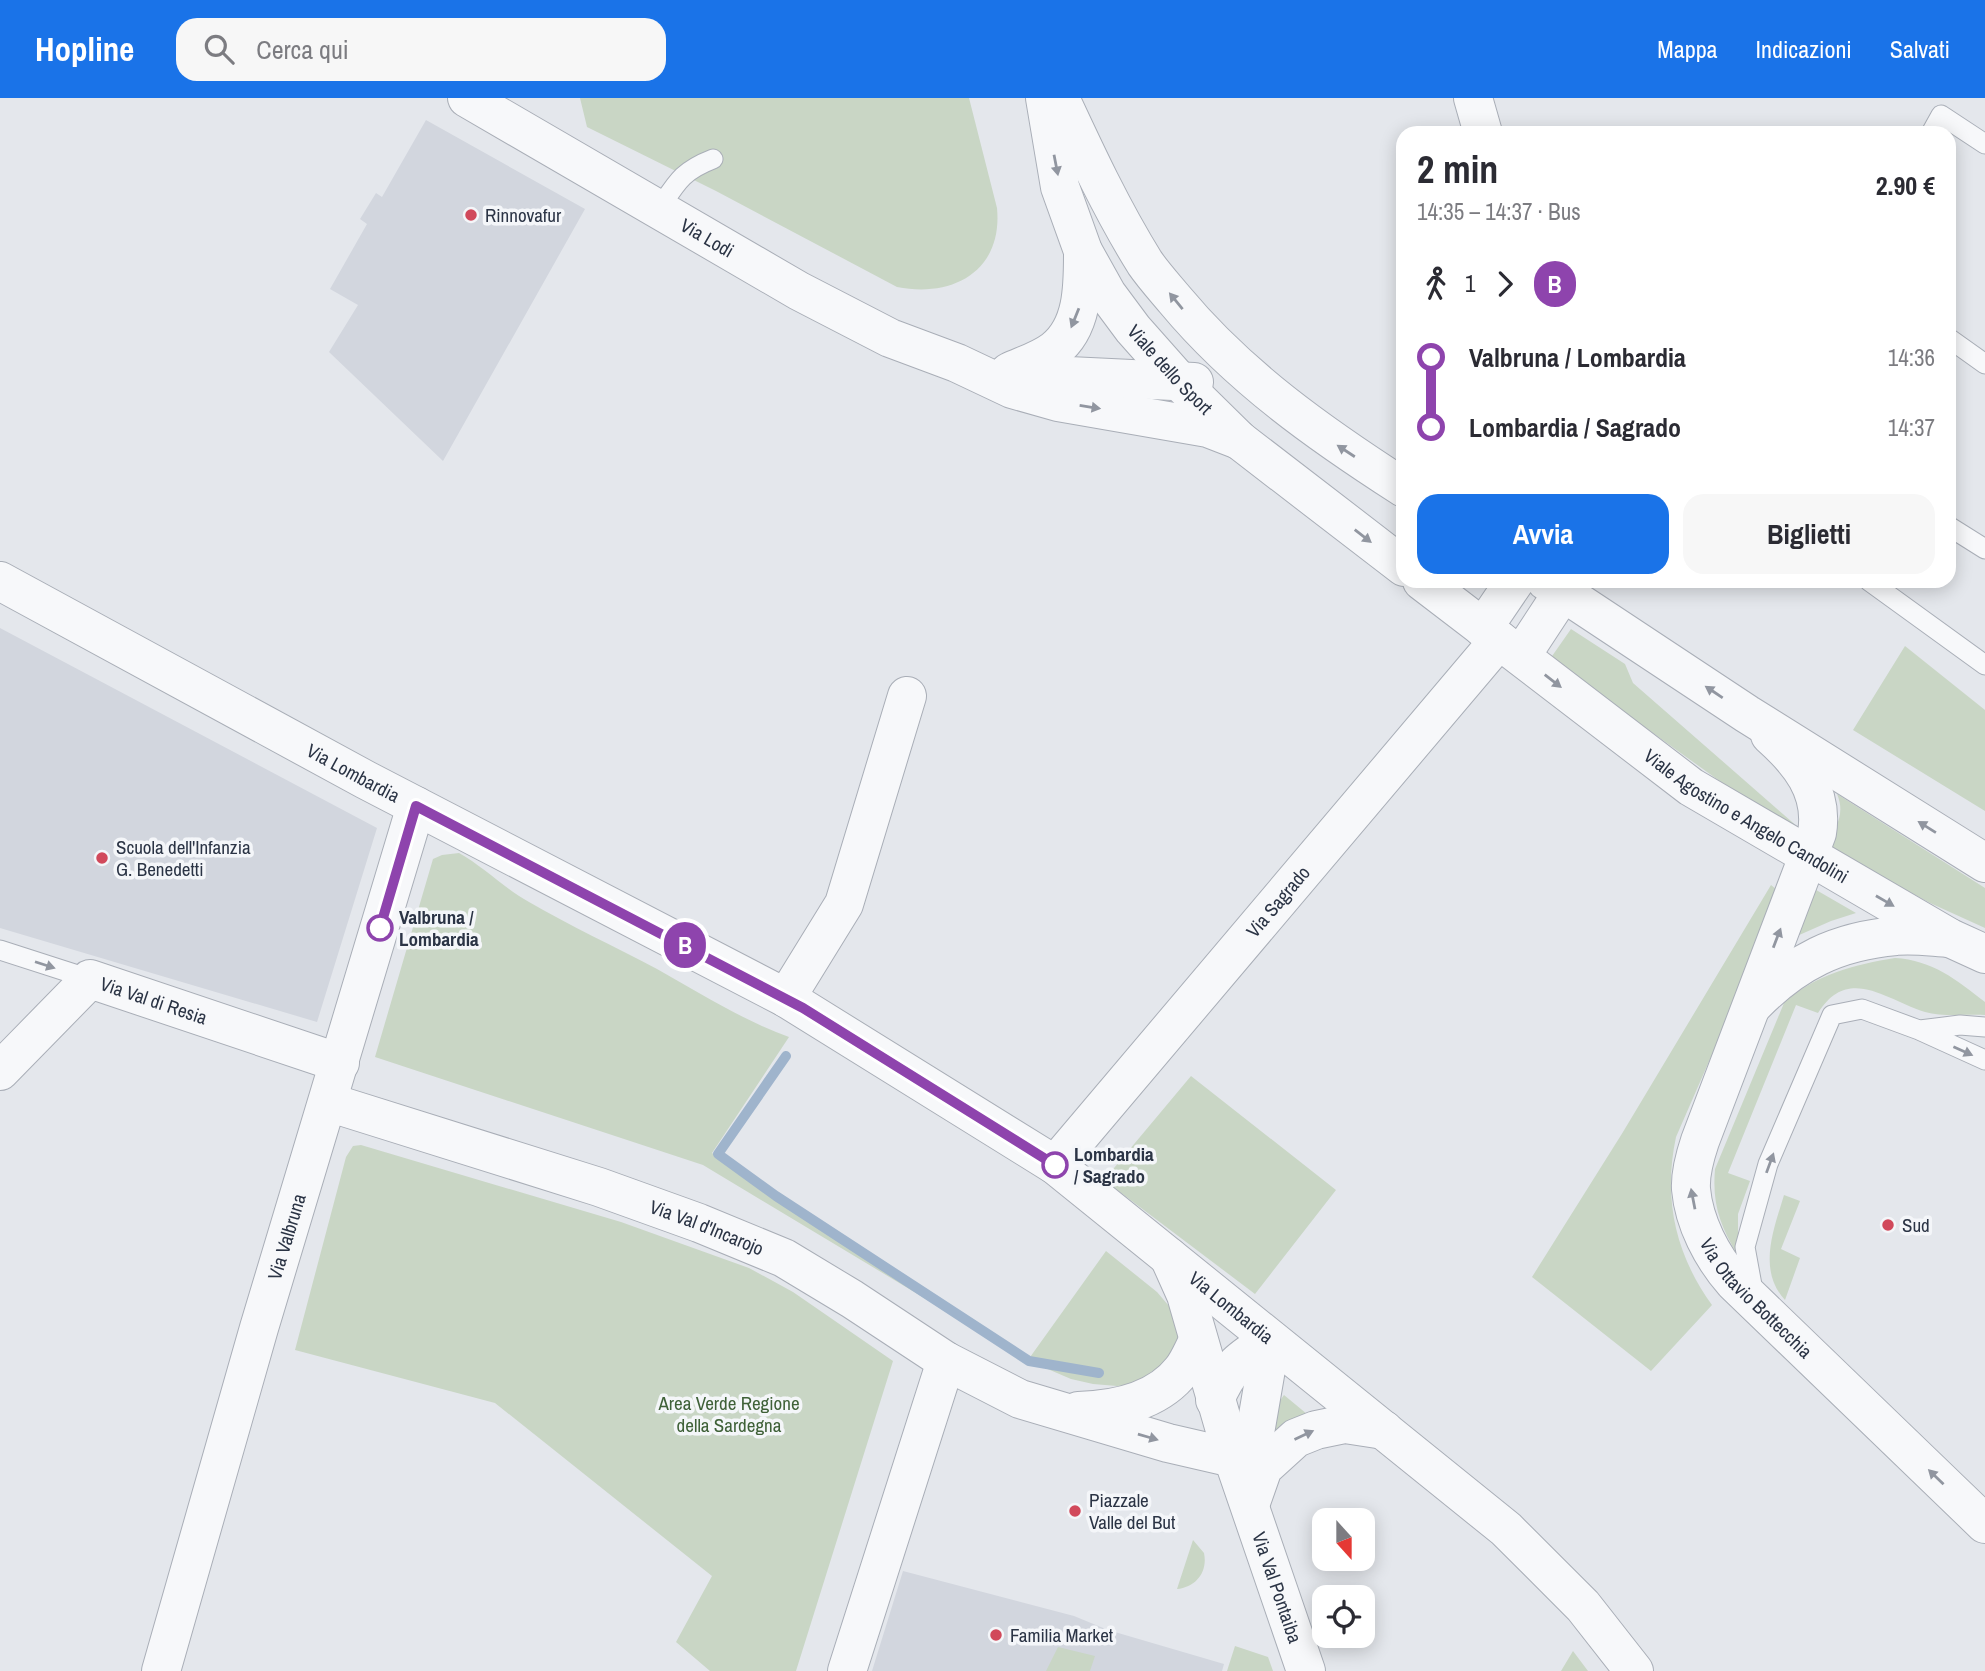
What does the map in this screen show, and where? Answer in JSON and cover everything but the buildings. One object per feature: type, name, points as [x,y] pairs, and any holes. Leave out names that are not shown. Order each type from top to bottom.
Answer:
[{"type":"street","name":"Via Lodi","points":[[467,98],[799,291],[890,338],[957,363],[1012,389],[1058,402],[1182,422],[1208,428],[1239,440]]},
{"type":"street","name":"Viale dello Sport","points":[[1045,98],[1060,187],[1083,251],[1107,294],[1133,329],[1180,382],[1239,440],[1396,561]]},
{"type":"street","points":[[1060,98],[1102,189],[1146,265],[1200,331],[1272,396],[1329,439],[1396,483]]},
{"type":"street","points":[[1473,98],[1481,126]]},
{"type":"street","points":[[1009,372],[1042,358],[1057,348],[1069,333],[1083,289],[1083,251]]},
{"type":"street","name":"Via Lodi","points":[[957,363],[1009,372],[1064,377],[1217,383],[1272,396]]},
{"type":"street","name":"Via Lombardia","points":[[0,581],[416,806],[786,998],[1055,1165],[1506,1529],[1583,1606],[1634,1671]]},
{"type":"street","points":[[1431,588],[1501,641]]},
{"type":"street","points":[[1501,641],[1513,588]]},
{"type":"street","points":[[1501,641],[1552,588]]},
{"type":"street","points":[[1557,588],[1747,714],[1985,863]]},
{"type":"street","name":"Viale Agostino e Angelo Candolini","points":[[1501,641],[1691,788],[1973,951]]},
{"type":"street","name":"Via Sagrado","points":[[1055,1165],[1501,641]]},
{"type":"street","points":[[786,998],[845,905],[908,696]]},
{"type":"street","name":"Via Ottavio Bottecchia","points":[[1747,714],[1792,754],[1804,769],[1817,804],[1819,821],[1808,857],[1700,1141],[1693,1165],[1691,1188],[1696,1213],[1719,1264],[1985,1524]]},
{"type":"street","name":"Via Valbruna","points":[[161,1671],[259,1328],[416,806]]},
{"type":"street","name":"Via Ottavio Bottecchia","points":[[1750,1008],[1777,980],[1801,964],[1829,951],[1863,941],[1898,935],[1973,951]]},
{"type":"street","name":"Via Val di Resia","points":[[0,1071],[90,979],[340,1063]]},
{"type":"street","name":"Via Val d'Incarojo","points":[[328,1102],[599,1187],[712,1228],[784,1258],[946,1361],[1020,1399],[1168,1443],[1242,1460]]},
{"type":"street","name":"Via Val Pontaiba","points":[[1170,1257],[1186,1295],[1214,1399],[1242,1460],[1250,1505],[1306,1671]]},
{"type":"street","points":[[1214,1399],[1225,1376],[1244,1356],[1271,1340]]},
{"type":"street","name":"Via Val Pontaiba","points":[[1242,1460],[1271,1340]]},
{"type":"street","name":"Via Val d'Incarojo","points":[[1145,1398],[1167,1385],[1182,1369],[1198,1341]]},
{"type":"street","points":[[847,1671],[946,1361]]},
{"type":"street","name":"Via Val d'Incarojo","points":[[1059,1412],[1122,1406],[1175,1390],[1197,1392],[1214,1399]]},
{"type":"street","points":[[1250,1505],[1263,1468],[1296,1438],[1316,1430],[1345,1424],[1384,1430]]},
{"type":"lane","points":[[1935,126],[1941,115],[1985,144]]},
{"type":"lane","points":[[659,209],[682,175],[695,165],[713,159]]},
{"type":"lane","points":[[1956,344],[1985,364]]},
{"type":"lane","points":[[1956,531],[1985,549]]},
{"type":"lane","points":[[1879,588],[1985,665]]},
{"type":"lane","points":[[0,950],[90,979]]},
{"type":"lane","points":[[1755,1301],[1745,1247],[1768,1164],[1832,1015],[1862,1009],[1919,1030],[1985,1060]]},
{"type":"lane","points":[[1919,1030],[1960,1025],[1985,1027]]},
{"type":"shaded area","points":[[426,120],[585,209],[443,461],[329,352],[358,305],[330,289],[367,224],[360,219],[376,193],[382,197]]},
{"type":"shaded area","points":[[0,628],[377,828],[317,1022],[0,928]]},
{"type":"shaded area","points":[[903,1571],[1074,1616],[1108,1630],[1224,1664],[1222,1671],[872,1671]]},
{"type":"green space","points":[[580,98],[969,98],[997,208],[997,230],[992,248],[983,264],[955,283],[937,288],[897,287],[716,191],[587,127]]},
{"type":"green space","points":[[1571,629],[1625,664],[1633,683],[1807,835],[1803,841],[1550,659]]},
{"type":"green space","points":[[1905,646],[1985,710],[1985,811],[1853,730]]},
{"type":"green space","points":[[1837,794],[1985,888],[1985,928],[1930,903],[1826,847],[1840,815]]},
{"type":"green space","points":[[459,853],[545,911],[738,1014],[789,1037],[712,1153],[1028,1360],[1106,1251],[1157,1292],[1179,1324],[1179,1340],[1163,1366],[1130,1385],[1093,1384],[1071,1379],[1029,1361],[703,1165],[375,1057],[433,859]]},
{"type":"green space","points":[[1771,885],[1782,894],[1676,1137],[1672,1160],[1675,1225],[1689,1266],[1712,1305],[1651,1371],[1532,1277],[1623,1132]]},
{"type":"green space","points":[[1811,887],[1856,913],[1797,936]]},
{"type":"green space","points":[[1895,958],[1921,963],[1954,979],[1985,1002],[1985,1015],[1932,1014],[1881,994],[1854,988],[1842,991],[1830,999],[1818,1013],[1796,1005],[1728,1173],[1750,1181],[1738,1214],[1738,1256],[1726,1234],[1716,1204],[1715,1169],[1784,1003],[1809,985],[1836,972]]},
{"type":"green space","points":[[1191,1076],[1336,1190],[1255,1294],[1104,1180]]},
{"type":"green space","name":"Area Verde Regione della Sardegna","points":[[361,1145],[621,1222],[749,1268],[793,1292],[893,1361],[796,1671],[710,1671],[676,1642],[712,1576],[495,1403],[295,1350],[346,1157],[353,1146]]},
{"type":"green space","points":[[1784,1195],[1800,1201],[1781,1249],[1800,1258],[1785,1300],[1772,1276],[1770,1263],[1770,1249]]},
{"type":"green space","points":[[1284,1395],[1313,1419],[1270,1439],[1279,1402]]},
{"type":"green space","points":[[1193,1540],[1204,1553],[1204,1566],[1195,1582],[1177,1589]]},
{"type":"green space","points":[[1235,1646],[1268,1657],[1273,1671],[1227,1671]]},
{"type":"green space","points":[[1058,1647],[1095,1656],[1090,1671],[1046,1671]]},
{"type":"green space","points":[[1573,1651],[1588,1671],[1561,1671]]},
{"type":"waterway","points":[[786,1056],[718,1154],[776,1196],[1029,1361],[1099,1373]]},
{"type":"bus line","name":"B","points":[[380,928],[416,806],[786,998],[1055,1165]]},
{"type":"place","name":"Rinnovafur","points":[[471,215]]},
{"type":"place","name":"Scuola dell'Infanzia G. Benedetti","points":[[102,858]]},
{"type":"place","name":"Valbruna / Lombardia","points":[[380,928]]},
{"type":"place","name":"Lombardia / Sagrado","points":[[1055,1165]]},
{"type":"place","name":"Sud","points":[[1888,1225]]},
{"type":"place","name":"Piazzale Valle del But","points":[[1075,1511]]},
{"type":"place","name":"Familia Market","points":[[996,1635]]}]
